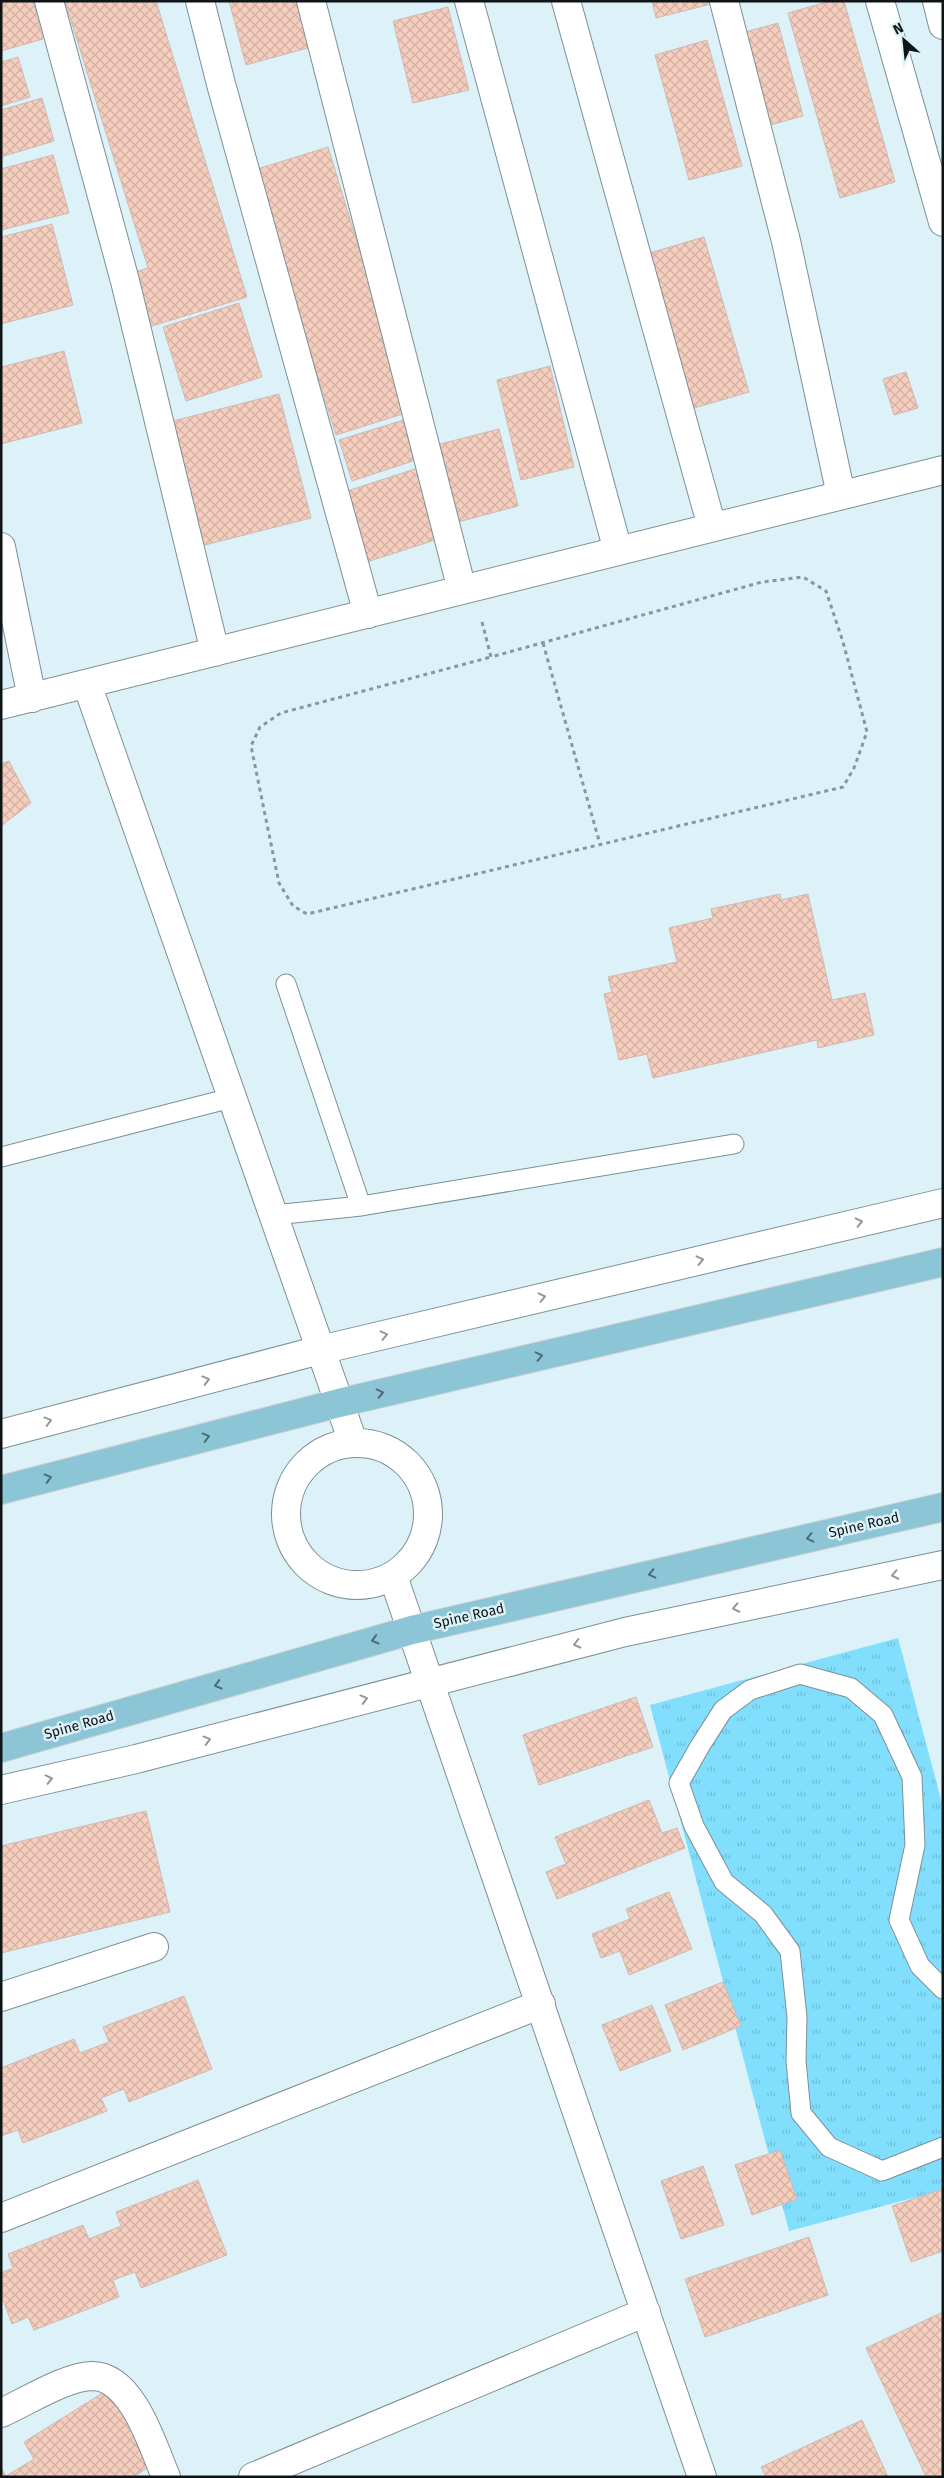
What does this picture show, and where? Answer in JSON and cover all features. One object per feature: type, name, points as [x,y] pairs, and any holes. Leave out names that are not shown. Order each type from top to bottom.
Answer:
[{"type":"main road","points":[[1,1490],[339,1403],[943,1262]]},
{"type":"main road","name":"Spine Road","points":[[1,1748],[412,1630],[943,1507]]},
{"type":"street","points":[[49,1],[125,281],[215,652]]},
{"type":"street","points":[[200,1],[223,94],[368,614]]},
{"type":"street","points":[[311,1],[468,588]]},
{"type":"street","points":[[468,1],[618,551]]},
{"type":"street","points":[[566,1],[712,528]]},
{"type":"street","points":[[724,1],[786,241],[841,495]]},
{"type":"street","points":[[880,1],[943,222]]},
{"type":"street","points":[[937,1],[943,25]]},
{"type":"street","points":[[1,705],[943,470]]},
{"type":"street","points":[[1,547],[32,698]]},
{"type":"street","points":[[87,684],[353,1442]]},
{"type":"street","points":[[1,1434],[320,1350],[943,1203]]},
{"type":"street","points":[[353,1442],[377,1445],[398,1455],[415,1472],[426,1494],[429,1518],[423,1541],[411,1561],[393,1576],[370,1584],[347,1585],[325,1578],[306,1565],[292,1546],[285,1523],[286,1500],[294,1478],[310,1460],[330,1447],[353,1442]]},
{"type":"street","points":[[1,1790],[136,1759],[429,1681],[625,1632],[943,1565]]},
{"type":"street","points":[[393,1576],[702,2477]]},
{"type":"street","points":[[1,1997],[154,1947]]},
{"type":"street","points":[[1,2218],[541,2004]]},
{"type":"street","points":[[253,2477],[646,2312]]},
{"type":"street","points":[[1,2413],[69,2381],[94,2376],[119,2386],[135,2405],[166,2477]]},
{"type":"lane","points":[[286,984],[361,1206]]},
{"type":"lane","points":[[1,1157],[231,1098]]},
{"type":"lane","points":[[274,1215],[361,1206],[734,1144]]},
{"type":"lane","points":[[943,1989],[920,1966],[899,1920],[915,1845],[912,1777],[883,1715],[851,1688],[800,1674],[750,1690],[723,1710],[679,1783],[694,1826],[724,1882],[763,1914],[790,1951],[797,2017],[796,2061],[801,2113],[829,2147],[882,2171],[943,2147]]},
{"type":"path","points":[[803,577],[826,591],[843,642],[867,732],[854,768],[843,787],[307,914],[292,906],[279,883],[251,746],[260,727],[281,713],[491,657],[762,582],[803,577]]},
{"type":"path","points":[[468,588],[491,657]]},
{"type":"path","points":[[543,643],[600,844]]},
{"type":"green space","points":[[898,1638],[943,1807],[943,2190],[789,2231],[650,1705]]},
{"type":"building","points":[[1,1],[33,1],[43,39],[1,51]]},
{"type":"building","points":[[57,1],[156,1],[247,297],[142,329],[125,275],[148,268],[68,11],[61,14]]},
{"type":"building","points":[[229,1],[303,1],[315,46],[246,65]]},
{"type":"building","points":[[652,1],[710,1],[711,4],[656,18]]},
{"type":"building","points":[[830,1],[844,1],[895,182],[840,198],[788,13]]},
{"type":"building","points":[[448,7],[469,90],[413,103],[393,21]]},
{"type":"building","points":[[778,23],[803,116],[763,127],[738,34]]},
{"type":"building","points":[[707,40],[742,166],[689,180],[655,55]]},
{"type":"building","points":[[18,57],[30,97],[1,106],[1,62]]},
{"type":"building","points":[[42,98],[54,141],[1,157],[1,110]]},
{"type":"building","points":[[328,147],[409,412],[336,435],[254,170]]},
{"type":"building","points":[[53,155],[69,213],[1,230],[1,169]]},
{"type":"building","points":[[52,224],[73,305],[1,324],[1,237]]},
{"type":"building","points":[[704,237],[749,392],[684,411],[639,256]]},
{"type":"building","points":[[239,303],[262,377],[186,401],[163,327]]},
{"type":"building","points":[[64,351],[82,423],[1,444],[1,367]]},
{"type":"building","points":[[550,366],[574,467],[521,480],[497,380]]},
{"type":"building","points":[[906,372],[918,408],[894,415],[883,379]]},
{"type":"building","points":[[279,394],[311,518],[201,546],[169,422]]},
{"type":"building","points":[[410,418],[422,458],[352,481],[339,440]]},
{"type":"building","points":[[499,429],[518,506],[458,522],[440,444]]},
{"type":"building","points":[[418,468],[441,538],[367,562],[344,492]]},
{"type":"building","points":[[9,761],[31,803],[1,826],[1,764]]},
{"type":"building","points":[[780,894],[781,900],[808,894],[832,1000],[865,993],[874,1035],[818,1048],[817,1040],[653,1078],[647,1054],[619,1060],[604,994],[612,992],[608,977],[677,962],[669,928],[713,918],[711,909]]},
{"type":"building","points":[[636,1697],[653,1747],[539,1785],[523,1735]]},
{"type":"building","points":[[649,1800],[662,1833],[677,1828],[685,1848],[557,1899],[546,1872],[566,1864],[555,1837]]},
{"type":"building","points":[[146,1811],[170,1912],[1,1953],[1,1846]]},
{"type":"building","points":[[669,1892],[692,1949],[629,1975],[620,1951],[601,1958],[592,1934],[630,1919],[626,1909]]},
{"type":"building","points":[[723,1982],[741,2026],[683,2050],[665,2005]]},
{"type":"building","points":[[184,1996],[212,2069],[129,2102],[124,2089],[101,2098],[107,2111],[23,2143],[18,2130],[1,2136],[1,2068],[74,2039],[80,2053],[109,2042],[103,2027]]},
{"type":"building","points":[[652,2005],[671,2051],[620,2071],[602,2025]]},
{"type":"building","points":[[780,2150],[797,2199],[752,2215],[735,2165]]},
{"type":"building","points":[[703,2166],[724,2225],[681,2239],[661,2181]]},
{"type":"building","points":[[198,2180],[227,2255],[141,2288],[135,2272],[113,2280],[119,2297],[34,2330],[28,2317],[12,2324],[1,2295],[1,2273],[13,2268],[8,2254],[83,2225],[89,2239],[121,2226],[116,2212]]},
{"type":"building","points":[[943,2189],[943,2251],[911,2262],[892,2206]]},
{"type":"building","points":[[809,2237],[828,2295],[705,2337],[685,2279]]},
{"type":"building","points":[[943,2312],[943,2477],[926,2477],[866,2348]]},
{"type":"building","points":[[109,2389],[155,2463],[133,2477],[1,2477],[1,2468],[6,2476],[34,2459],[24,2442]]},
{"type":"building","points":[[862,2420],[888,2477],[766,2477],[761,2467]]}]
